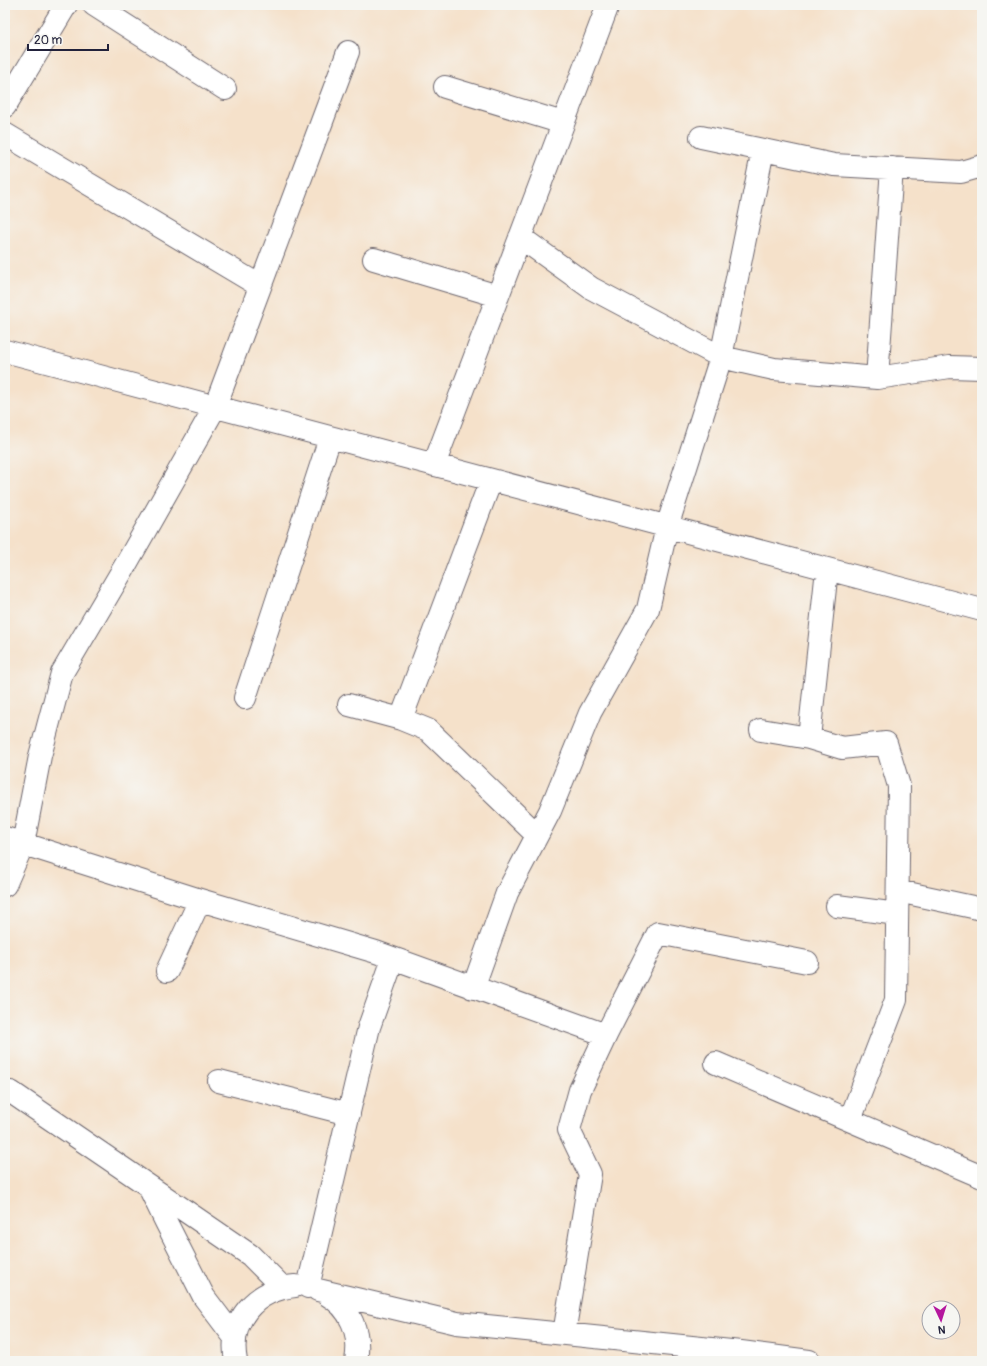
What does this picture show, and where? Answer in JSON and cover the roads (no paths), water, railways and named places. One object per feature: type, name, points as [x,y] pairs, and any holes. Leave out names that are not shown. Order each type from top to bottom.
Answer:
[{"type":"street","points":[[5,106],[66,5]]},
{"type":"street","points":[[94,5],[225,89]]},
{"type":"street","points":[[434,465],[608,5]]},
{"type":"street","points":[[5,885],[14,841],[40,756],[62,673],[125,566],[215,407],[348,52]]},
{"type":"street","points":[[445,87],[563,123]]},
{"type":"street","points":[[5,134],[260,286]]},
{"type":"street","points":[[701,137],[834,165],[961,172],[982,166]]},
{"type":"street","points":[[473,988],[507,893],[550,811],[590,713],[648,609],[668,528],[721,357],[763,150]]},
{"type":"street","points":[[877,378],[892,168]]},
{"type":"street","points":[[520,237],[591,288],[721,357],[774,369],[877,378],[950,367],[982,368]]},
{"type":"street","points":[[374,259],[498,296]]},
{"type":"street","points":[[5,351],[982,610]]},
{"type":"street","points":[[245,698],[330,438]]},
{"type":"street","points":[[401,719],[491,480]]},
{"type":"street","points":[[810,738],[827,569]]},
{"type":"street","points":[[350,705],[401,719],[428,730],[538,835]]},
{"type":"street","points":[[761,730],[810,738],[842,748],[886,743],[899,786],[896,1000],[850,1120]]},
{"type":"street","points":[[14,841],[200,900],[376,952],[606,1035]]},
{"type":"street","points":[[898,891],[982,909]]},
{"type":"street","points":[[167,971],[200,900]]},
{"type":"street","points":[[837,906],[897,914]]},
{"type":"street","points":[[564,1334],[590,1174],[568,1130],[580,1090],[658,933],[807,962]]},
{"type":"street","points":[[313,1289],[348,1114],[369,1027],[394,959]]},
{"type":"street","points":[[716,1063],[982,1177]]},
{"type":"street","points":[[219,1081],[348,1114]]},
{"type":"street","points":[[5,1092],[11,1092],[250,1255],[282,1288]]},
{"type":"street","points":[[149,1186],[204,1297],[235,1338]]},
{"type":"street","points":[[236,1361],[234,1353],[235,1338],[239,1324],[246,1311],[256,1300],[269,1293],[282,1288],[296,1286],[458,1323],[741,1352],[809,1361]]},
{"type":"street","points":[[313,1289],[335,1300],[348,1313],[356,1330],[358,1349],[356,1361]]}]
